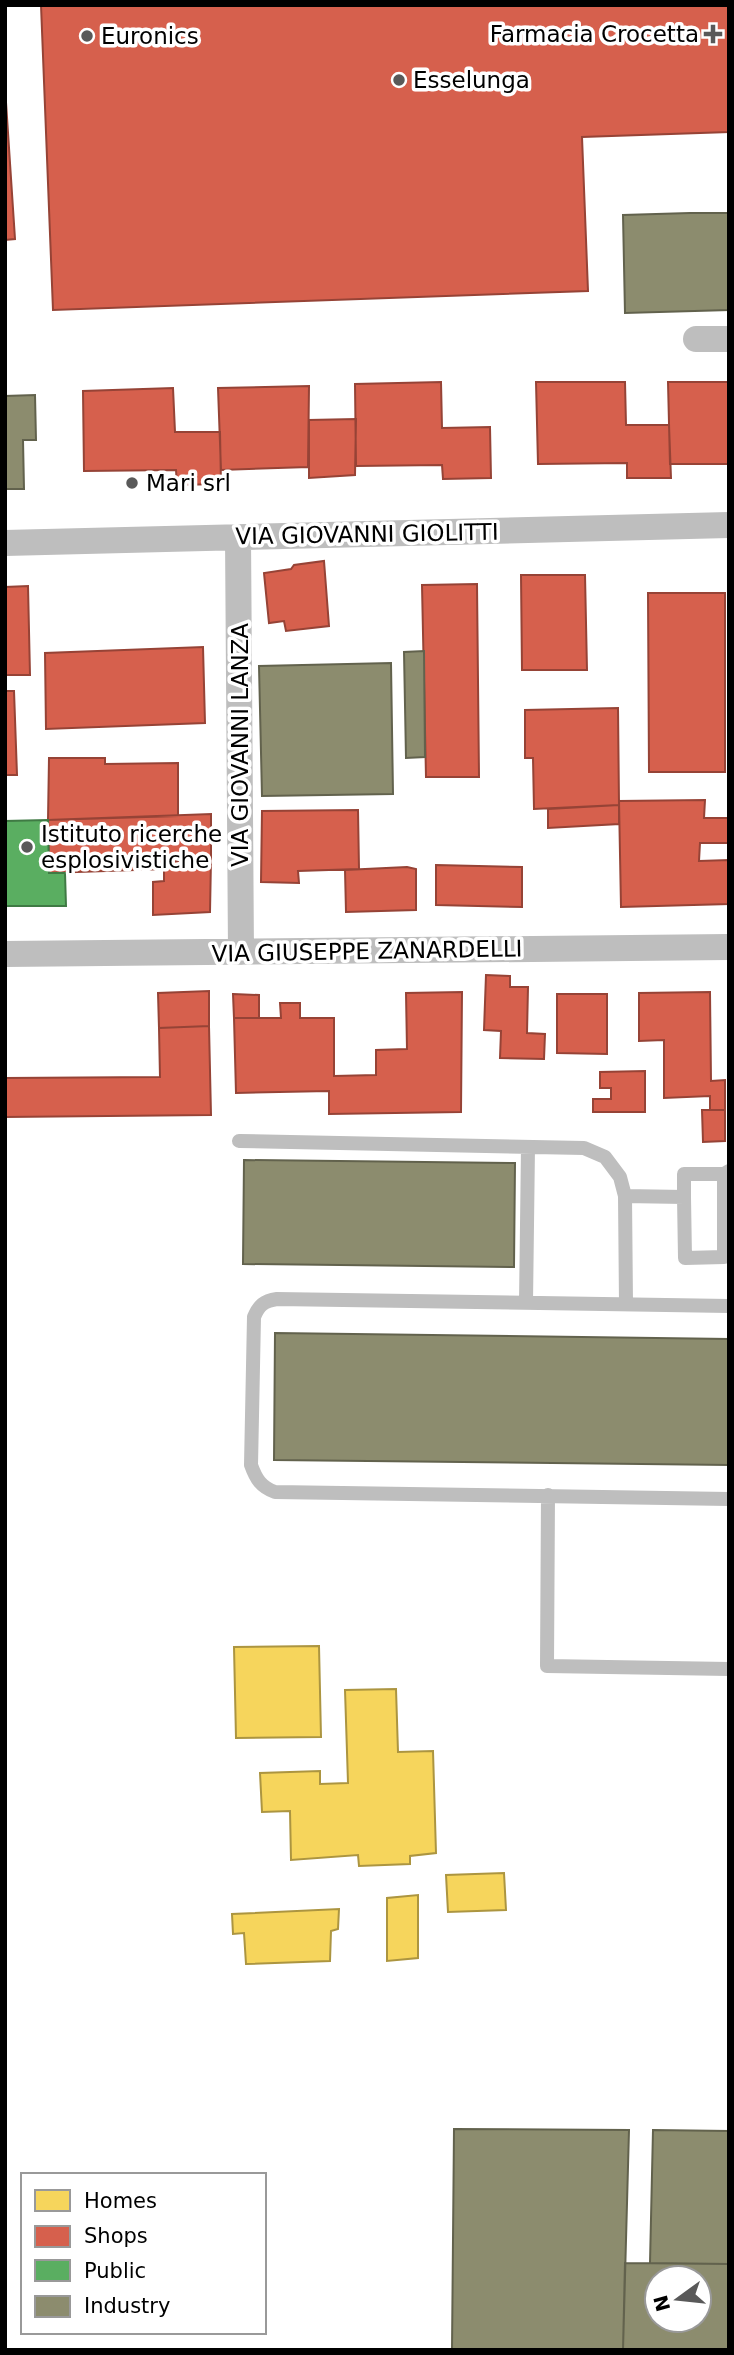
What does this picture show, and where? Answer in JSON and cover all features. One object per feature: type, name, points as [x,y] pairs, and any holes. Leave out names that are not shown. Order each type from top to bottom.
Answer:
[{"type":"street","points":[[696,339],[729,339]]},
{"type":"street","name":"VIA GIOVANNI GIOLITTI","points":[[5,543],[729,525]]},
{"type":"street","name":"VIA GIOVANNI LANZA","points":[[238,537],[241,952]]},
{"type":"street","name":"VIA GIUSEPPE ZANARDELLI","points":[[5,954],[729,947]]},
{"type":"lane","points":[[239,1141],[584,1148],[605,1157],[620,1177],[625,1196],[626,1304]]},
{"type":"lane","points":[[526,1303],[528,1147]]},
{"type":"lane","points":[[727,1173],[727,1258],[685,1258],[684,1197],[684,1174],[727,1173]]},
{"type":"lane","points":[[625,1196],[684,1197]]},
{"type":"lane","points":[[729,1306],[277,1299],[267,1301],[258,1307],[254,1317],[251,1465],[264,1489],[275,1492],[729,1499]]},
{"type":"lane","points":[[548,1495],[547,1666],[729,1670]]},
{"type":"building: Homes","points":[[319,1646],[321,1737],[236,1738],[234,1647]]},
{"type":"building: Homes","points":[[396,1689],[398,1752],[433,1751],[436,1853],[410,1856],[410,1864],[359,1866],[358,1855],[291,1860],[290,1811],[262,1812],[260,1773],[320,1771],[320,1784],[348,1783],[345,1690]]},
{"type":"building: Homes","points":[[504,1873],[506,1910],[448,1912],[446,1875]]},
{"type":"building: Homes","points":[[418,1895],[418,1958],[387,1961],[387,1898]]},
{"type":"building: Homes","points":[[339,1909],[338,1929],[331,1931],[330,1961],[246,1964],[244,1933],[233,1934],[232,1914]]},
{"type":"building: Shops","points":[[41,5],[729,5],[729,132],[582,137],[588,291],[53,310]]},
{"type":"building: Shops","points":[[5,87],[15,239],[5,240]]},
{"type":"building: Shops","points":[[441,382],[442,428],[490,427],[491,478],[443,479],[442,465],[356,466],[355,384]]},
{"type":"building: Shops","points":[[536,382],[625,382],[626,425],[669,425],[671,478],[627,478],[627,463],[538,464]]},
{"type":"building: Shops","points":[[668,382],[729,382],[729,464],[670,464]]},
{"type":"building: Shops","points":[[309,386],[308,467],[221,470],[218,388]]},
{"type":"building: Shops","points":[[173,388],[175,432],[220,432],[221,484],[177,485],[176,470],[84,471],[83,391]]},
{"type":"building: Shops","points":[[356,419],[355,475],[309,478],[309,420]]},
{"type":"building: Shops","points":[[324,561],[329,626],[286,631],[284,621],[269,623],[264,573]]},
{"type":"building: Shops","points":[[521,575],[585,575],[587,670],[522,670]]},
{"type":"building: Shops","points":[[477,584],[479,777],[426,777],[422,585]]},
{"type":"building: Shops","points":[[28,586],[30,675],[5,675],[5,587]]},
{"type":"building: Shops","points":[[648,593],[725,593],[725,772],[649,772]]},
{"type":"building: Shops","points":[[203,647],[205,723],[46,729],[45,653]]},
{"type":"building: Shops","points":[[5,691],[14,691],[17,775],[5,775]]},
{"type":"building: Shops","points":[[618,708],[619,805],[534,809],[533,758],[525,758],[525,710]]},
{"type":"building: Shops","points":[[49,758],[105,758],[105,764],[178,763],[178,816],[48,820]]},
{"type":"building: Shops","points":[[705,800],[704,818],[729,818],[729,843],[700,843],[699,861],[729,860],[729,904],[621,907],[619,801]]},
{"type":"building: Shops","points":[[619,805],[619,824],[548,828],[548,809]]},
{"type":"building: Shops","points":[[358,810],[359,869],[298,871],[299,883],[261,882],[262,811]]},
{"type":"building: Shops","points":[[211,814],[211,859],[164,862],[164,869],[49,873],[48,820]]},
{"type":"building: Shops","points":[[211,859],[210,912],[153,915],[153,882],[164,881],[164,862]]},
{"type":"building: Shops","points":[[436,865],[522,867],[522,907],[436,905]]},
{"type":"building: Shops","points":[[407,867],[416,869],[416,910],[346,912],[345,870]]},
{"type":"building: Shops","points":[[486,975],[510,976],[510,987],[528,987],[527,1033],[545,1034],[544,1059],[500,1058],[501,1031],[484,1030]]},
{"type":"building: Shops","points":[[209,991],[209,1026],[159,1028],[158,993]]},
{"type":"building: Shops","points":[[462,992],[461,1112],[329,1114],[329,1091],[236,1093],[234,1018],[281,1018],[280,1003],[300,1003],[300,1018],[334,1018],[334,1076],[376,1075],[376,1050],[407,1049],[406,993]]},
{"type":"building: Shops","points":[[710,992],[711,1081],[725,1080],[725,1110],[710,1110],[710,1096],[664,1098],[664,1040],[639,1041],[639,993]]},
{"type":"building: Shops","points":[[233,994],[259,995],[259,1018],[234,1018]]},
{"type":"building: Shops","points":[[557,994],[607,994],[607,1054],[557,1053]]},
{"type":"building: Shops","points":[[209,1026],[211,1115],[5,1117],[5,1078],[160,1077],[159,1028]]},
{"type":"building: Shops","points":[[645,1071],[645,1112],[593,1112],[593,1099],[611,1099],[611,1088],[600,1088],[600,1072]]},
{"type":"building: Shops","points":[[702,1110],[725,1110],[725,1141],[703,1142]]},
{"type":"building: Public","name":"Istituto ricerche esplosivistiche","points":[[48,820],[49,873],[65,873],[66,906],[5,906],[5,821]]},
{"type":"building: Industry","points":[[729,213],[729,310],[625,313],[623,215]]},
{"type":"building: Industry","points":[[35,395],[36,440],[23,440],[24,489],[5,489],[5,396]]},
{"type":"building: Industry","points":[[424,651],[425,757],[406,758],[404,652]]},
{"type":"building: Industry","points":[[391,663],[393,794],[262,796],[259,666]]},
{"type":"building: Industry","points":[[244,1160],[515,1163],[514,1267],[243,1264]]},
{"type":"building: Industry","points":[[275,1333],[729,1339],[729,1465],[274,1460]]},
{"type":"building: Industry","points":[[454,2129],[629,2130],[623,2350],[452,2350]]},
{"type":"building: Industry","points":[[653,2130],[729,2131],[729,2264],[650,2263]]},
{"type":"building: Industry","points":[[625,2263],[729,2264],[729,2350],[623,2350]]},
{"type":"place","name":"Farmacia Crocetta","points":[[713,34]]},
{"type":"place","name":"Euronics","points":[[87,36]]},
{"type":"place","name":"Esselunga","points":[[399,80]]},
{"type":"place","name":"Mari srl","points":[[132,483]]},
{"type":"place","name":"Istituto ricerche esplosivistiche","points":[[27,847]]}]
